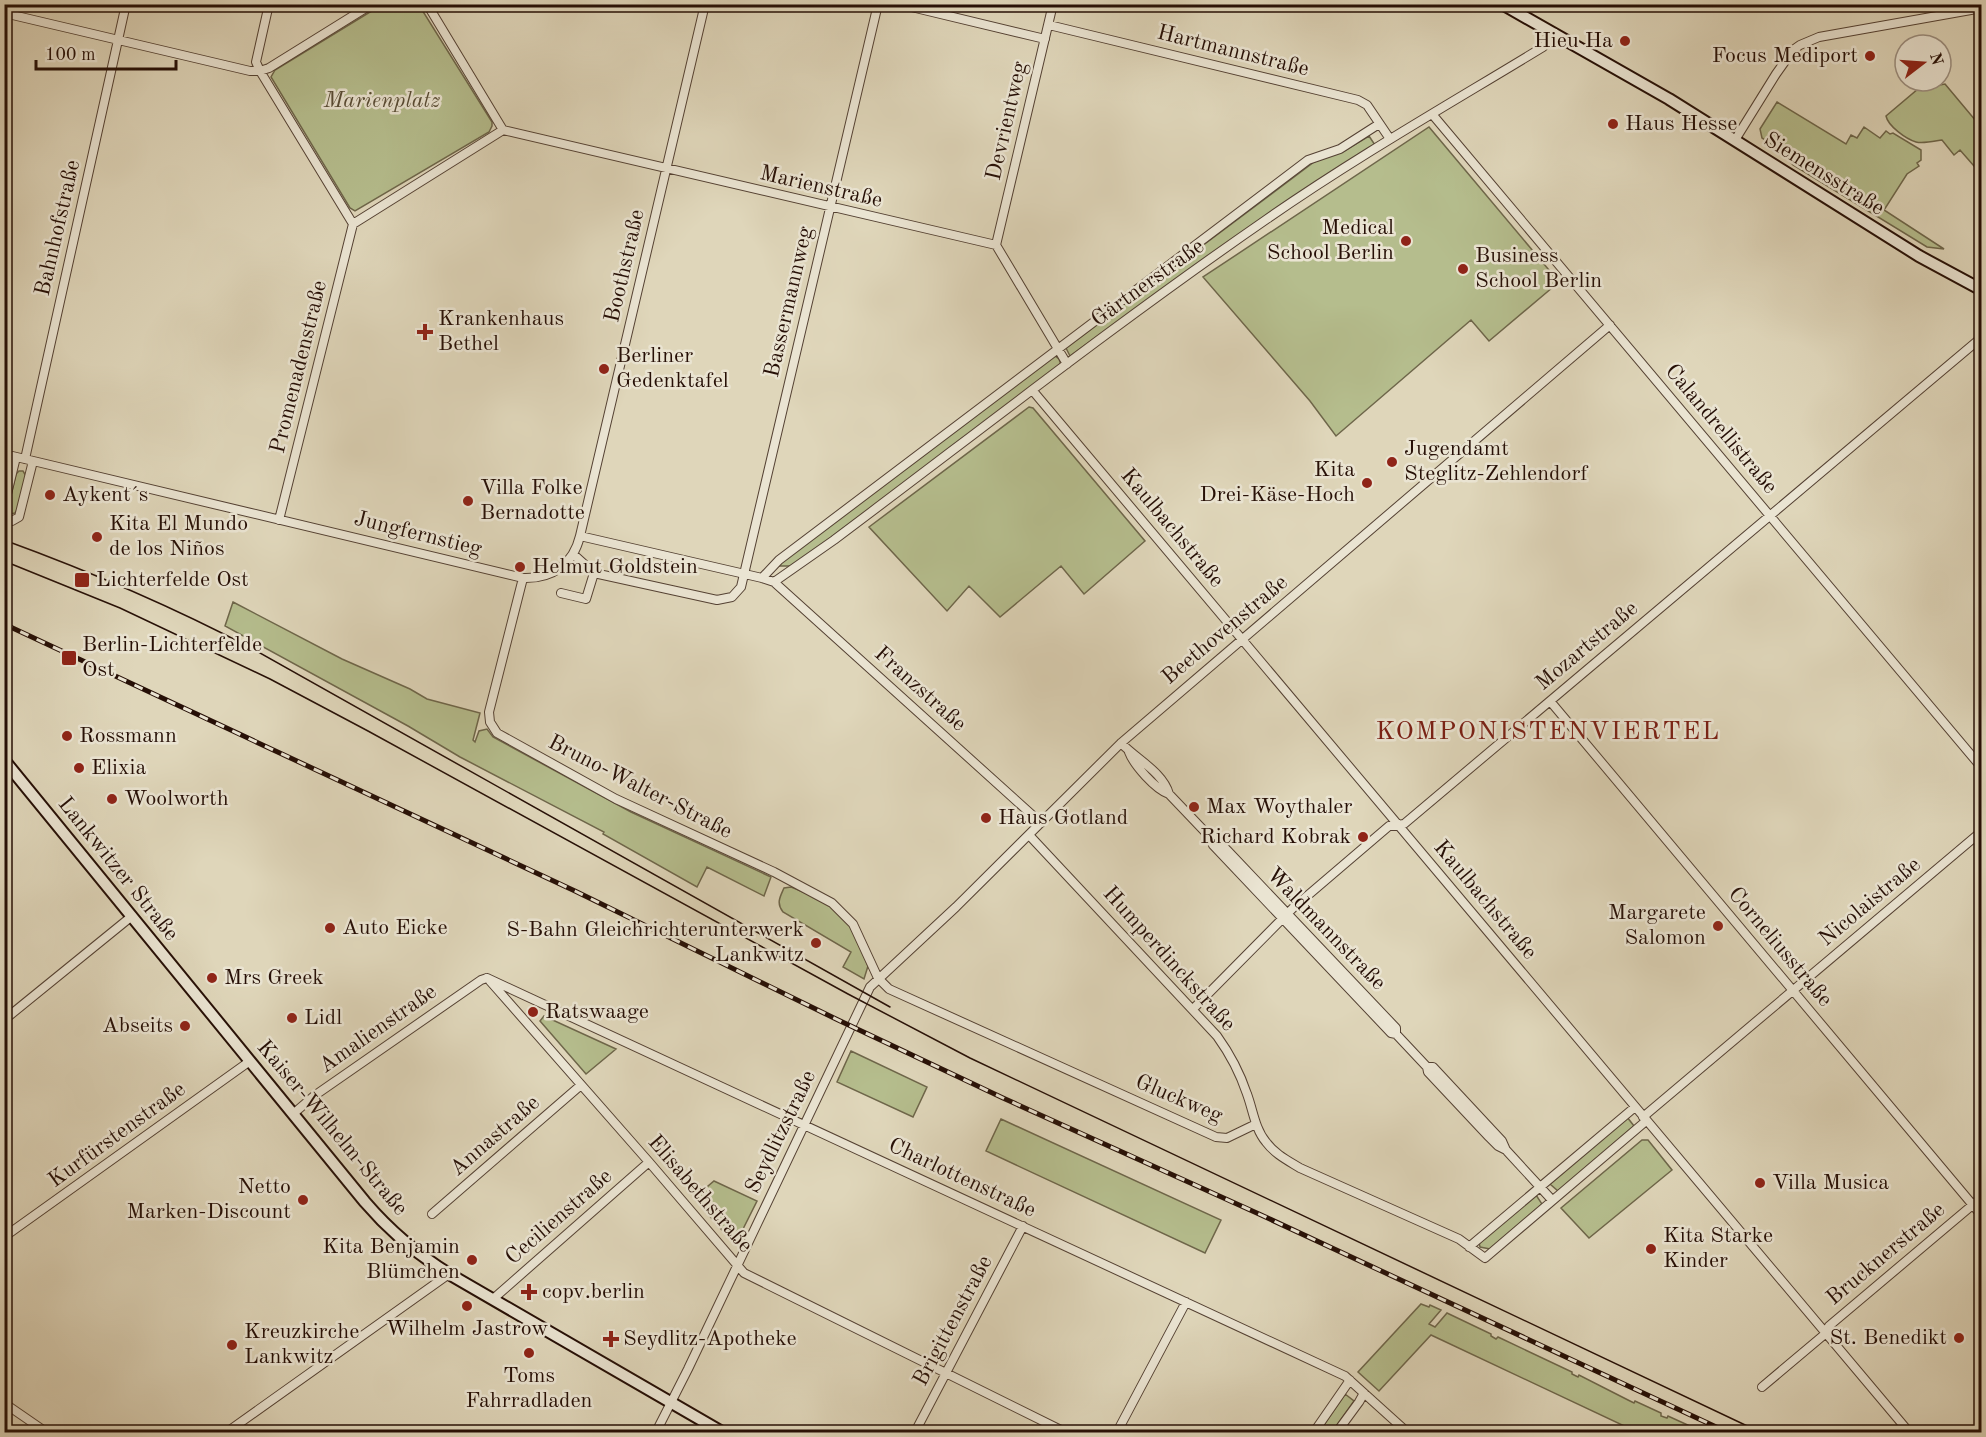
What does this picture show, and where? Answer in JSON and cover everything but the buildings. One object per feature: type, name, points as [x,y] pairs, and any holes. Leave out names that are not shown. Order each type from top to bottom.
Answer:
[{"type":"main road","name":"Siemensstraße","points":[[1502,4],[1669,99],[1919,256],[1980,285]]},
{"type":"main road","name":"Lankwitzer Straße","points":[[6,766],[202,1002]]},
{"type":"main road","name":"Kaiser-Wilhelm-Straße","points":[[202,1002],[388,1227],[449,1274],[722,1432]]},
{"type":"street","name":"Bahnhofstraße","points":[[29,460],[126,4]]},
{"type":"street","points":[[268,4],[256,62],[353,224],[503,130],[427,4]]},
{"type":"street","points":[[4,13],[260,72],[372,4]]},
{"type":"street","name":"Boothstraße","points":[[580,536],[705,4]]},
{"type":"street","name":"Bassermannweg","points":[[594,573],[717,600],[732,597],[741,587],[878,4]]},
{"type":"street","points":[[899,4],[1045,39]]},
{"type":"street","name":"Devrientweg","points":[[996,245],[1053,4]]},
{"type":"street","points":[[1735,140],[1776,74],[1793,50],[1800,45],[1819,37],[1982,8]]},
{"type":"street","name":"Hartmannstraße","points":[[1049,25],[1358,100],[1367,105],[1390,139]]},
{"type":"street","name":"Gärtnerstraße","points":[[774,582],[844,533],[1067,364],[1269,218],[1390,139],[1544,47],[1555,33]]},
{"type":"street","name":"Calandrellistraße","points":[[1432,114],[1982,768]]},
{"type":"street","name":"Gärtnerstraße","points":[[762,578],[779,560],[1308,160],[1340,149],[1379,124]]},
{"type":"street","name":"Marienstraße","points":[[503,130],[996,245]]},
{"type":"street","name":"Promenadenstraße","points":[[279,519],[353,224]]},
{"type":"street","points":[[996,245],[1067,364]]},
{"type":"street","name":"Beethovenstraße","points":[[878,978],[951,911],[1121,743],[1610,326]]},
{"type":"street","name":"Mozartstraße","points":[[1193,1009],[1285,917],[1389,826],[1404,824],[1982,337]]},
{"type":"street","name":"Kaulbachstraße","points":[[1033,391],[1909,1432]]},
{"type":"street","name":"Jungfernstieg","points":[[4,454],[523,578],[538,578],[560,567],[573,554],[580,536]]},
{"type":"street","points":[[4,506],[16,457]]},
{"type":"street","points":[[4,516],[12,521],[19,517],[29,460]]},
{"type":"street","points":[[580,536],[774,582]]},
{"type":"street","points":[[561,593],[586,599],[594,573],[573,554]]},
{"type":"street","name":"Bruno-Walter-Straße","points":[[523,578],[489,712],[490,722],[497,733],[616,799],[774,872],[832,903],[849,918],[858,932],[878,978]]},
{"type":"street","name":"Franzstraße","points":[[774,582],[1041,822]]},
{"type":"street","name":"Corneliusstraße","points":[[1550,701],[1982,1216]]},
{"type":"street","name":"Waldmannstraße","points":[[1121,743],[1129,752],[1132,761],[1162,791],[1169,794],[1210,837],[1213,845],[1225,853],[1390,1033],[1396,1034],[1427,1067],[1432,1067],[1479,1121],[1502,1141],[1506,1150],[1552,1200]]},
{"type":"street","name":"Nicolaistraße","points":[[1469,1247],[1485,1258],[1793,991],[1982,831]]},
{"type":"street","name":"Humperdinckstraße","points":[[1029,835],[1217,1036],[1232,1058],[1242,1080],[1256,1124]]},
{"type":"street","points":[[4,1020],[132,916]]},
{"type":"street","name":"Charlottenstraße","points":[[487,978],[1345,1376],[1407,1432]]},
{"type":"street","name":"Elisabethstraße","points":[[487,978],[744,1273],[1065,1432]]},
{"type":"street","name":"Amalienstraße","points":[[293,1114],[314,1096],[487,978]]},
{"type":"street","name":"Seydlitzstraße","points":[[656,1432],[672,1403],[870,987],[878,978]]},
{"type":"street","name":"Gluckweg","points":[[878,978],[889,989],[1216,1137],[1227,1138],[1256,1124]]},
{"type":"street","name":"Kurfürstenstraße","points":[[4,1237],[250,1061]]},
{"type":"street","name":"Annastraße","points":[[432,1214],[581,1085]]},
{"type":"street","points":[[1256,1124],[1264,1140],[1275,1152],[1300,1168],[1459,1239],[1469,1247],[1635,1107]]},
{"type":"street","name":"Cecilienstraße","points":[[493,1299],[649,1162]]},
{"type":"street","name":"Brucknerstraße","points":[[1762,1387],[1825,1334],[1829,1326],[1982,1197]]},
{"type":"street","name":"Brigittenstraße","points":[[915,1432],[1023,1226]]},
{"type":"street","points":[[227,1432],[449,1274]]},
{"type":"street","points":[[1117,1432],[1186,1302]]},
{"type":"street","points":[[1314,1432],[1350,1380]]},
{"type":"street","points":[[1337,1432],[1364,1393]]},
{"type":"street","points":[[4,1403],[46,1432]]},
{"type":"green space","name":"Marienplatz","points":[[383,4],[419,5],[492,122],[492,126],[489,132],[355,211],[350,208],[271,77],[275,70]]},
{"type":"green space","points":[[1913,93],[1953,93],[1981,127],[1981,174],[1960,150],[1954,155],[1942,140],[1916,142],[1898,132],[1886,116]]},
{"type":"green space","points":[[1777,102],[1846,144],[1851,135],[1857,138],[1864,127],[1880,138],[1886,131],[1893,133],[1921,150],[1921,160],[1917,163],[1919,166],[1907,174],[1884,210],[1944,249],[1927,247],[1793,165],[1779,149],[1762,138],[1760,129]]},
{"type":"green space","points":[[1429,127],[1559,282],[1489,341],[1471,320],[1336,436],[1310,401],[1203,277]]},
{"type":"green space","points":[[1369,136],[1375,145],[1269,213],[1070,356],[1066,348],[1314,162],[1344,151]]},
{"type":"green space","points":[[1055,356],[1061,365],[793,566],[779,566],[779,564]]},
{"type":"green space","points":[[1029,407],[1033,408],[1145,541],[1084,594],[1061,566],[1000,617],[969,586],[947,611],[869,527]]},
{"type":"green space","points":[[23,471],[26,476],[17,510],[10,514],[8,508],[16,474]]},
{"type":"green space","points":[[233,602],[342,659],[410,689],[427,699],[480,713],[473,740],[475,742],[479,731],[487,729],[493,737],[631,812],[771,877],[764,896],[707,867],[697,887],[603,834],[604,832],[460,757],[225,626]]},
{"type":"green space","points":[[791,887],[824,902],[839,912],[851,926],[868,966],[864,979],[843,967],[851,952],[783,912],[779,903],[780,897],[784,888]]},
{"type":"green space","points":[[544,1016],[616,1049],[586,1074],[540,1021]]},
{"type":"green space","points":[[851,1051],[927,1087],[913,1117],[837,1082]]},
{"type":"green space","points":[[1627,1117],[1634,1126],[1558,1191],[1550,1184]]},
{"type":"green space","points":[[1001,1119],[1221,1220],[1205,1253],[986,1151]]},
{"type":"green space","points":[[1642,1140],[1648,1140],[1672,1170],[1589,1238],[1561,1208]]},
{"type":"green space","points":[[714,1181],[757,1201],[735,1245],[694,1198]]},
{"type":"green space","points":[[1536,1195],[1542,1204],[1490,1249],[1480,1247],[1479,1242]]},
{"type":"green space","points":[[1421,1304],[1441,1310],[1429,1324],[1435,1327],[1447,1313],[1491,1334],[1496,1339],[1498,1337],[1578,1377],[1579,1375],[1634,1403],[1635,1401],[1661,1413],[1661,1416],[1667,1418],[1668,1416],[1703,1432],[1637,1432],[1431,1335],[1379,1391],[1358,1372]]},
{"type":"green space","points":[[1345,1394],[1354,1401],[1332,1432],[1319,1432]]},
{"type":"tram line","points":[[4,540],[129,590],[251,648],[890,1007]]},
{"type":"tram line","points":[[4,561],[120,608],[270,679],[848,994],[970,1058],[1760,1432]]},
{"type":"railway","points":[[4,624],[575,891],[1003,1098],[1259,1214],[1727,1432]]},
{"type":"place","name":"Hieu Ha","points":[[1625,41]]},
{"type":"place","name":"Focus Mediport","points":[[1870,56]]},
{"type":"place","name":"Haus Hesse","points":[[1613,124]]},
{"type":"place","name":"Medical School Berlin","points":[[1406,241]]},
{"type":"place","name":"Business School Berlin","points":[[1463,269]]},
{"type":"place","name":"Krankenhaus Bethel","points":[[425,332]]},
{"type":"place","name":"Berliner Gedenktafel","points":[[604,369]]},
{"type":"place","name":"Jugendamt Steglitz-Zehlendorf","points":[[1392,462]]},
{"type":"place","name":"Kita Drei-Käse-Hoch","points":[[1367,483]]},
{"type":"place","name":"Aykent´s","points":[[50,495]]},
{"type":"place","name":"Villa Folke Bernadotte","points":[[468,501]]},
{"type":"place","name":"Kita El Mundo de los Niños","points":[[97,537]]},
{"type":"place","name":"Helmut Goldstein","points":[[520,567]]},
{"type":"place","name":"Lichterfelde Ost","points":[[82,580]]},
{"type":"place","name":"Berlin-Lichterfelde Ost","points":[[69,658]]},
{"type":"place","name":"Rossmann","points":[[67,736]]},
{"type":"place","name":"Elixia","points":[[79,768]]},
{"type":"place","name":"Woolworth","points":[[112,799]]},
{"type":"place","name":"Max Woythaler","points":[[1194,807]]},
{"type":"place","name":"Haus Gotland","points":[[986,818]]},
{"type":"place","name":"Richard Kobrak","points":[[1363,837]]},
{"type":"place","name":"Margarete Salomon","points":[[1718,926]]},
{"type":"place","name":"Auto Eicke","points":[[330,928]]},
{"type":"place","name":"S-Bahn Gleichrichterunterwerk Lankwitz","points":[[816,943]]},
{"type":"place","name":"Mrs Greek","points":[[212,978]]},
{"type":"place","name":"Ratswaage","points":[[533,1012]]},
{"type":"place","name":"Lidl","points":[[292,1018]]},
{"type":"place","name":"Abseits","points":[[185,1026]]},
{"type":"place","name":"Villa Musica","points":[[1760,1183]]},
{"type":"place","name":"Netto Marken-Discount","points":[[303,1200]]},
{"type":"place","name":"Kita Starke Kinder","points":[[1651,1249]]},
{"type":"place","name":"Kita Benjamin Blümchen","points":[[472,1260]]},
{"type":"place","name":"copv.berlin","points":[[529,1292]]},
{"type":"place","name":"Wilhelm Jastrow","points":[[467,1306]]},
{"type":"place","name":"St. Benedikt","points":[[1959,1338]]},
{"type":"place","name":"Seydlitz-Apotheke","points":[[611,1339]]},
{"type":"place","name":"Kreuzkirche Lankwitz","points":[[232,1345]]},
{"type":"place","name":"Toms Fahrradladen","points":[[529,1353]]},
{"type":"district","name":"KOMPONISTENVIERTEL","points":[[1548,732]]}]
